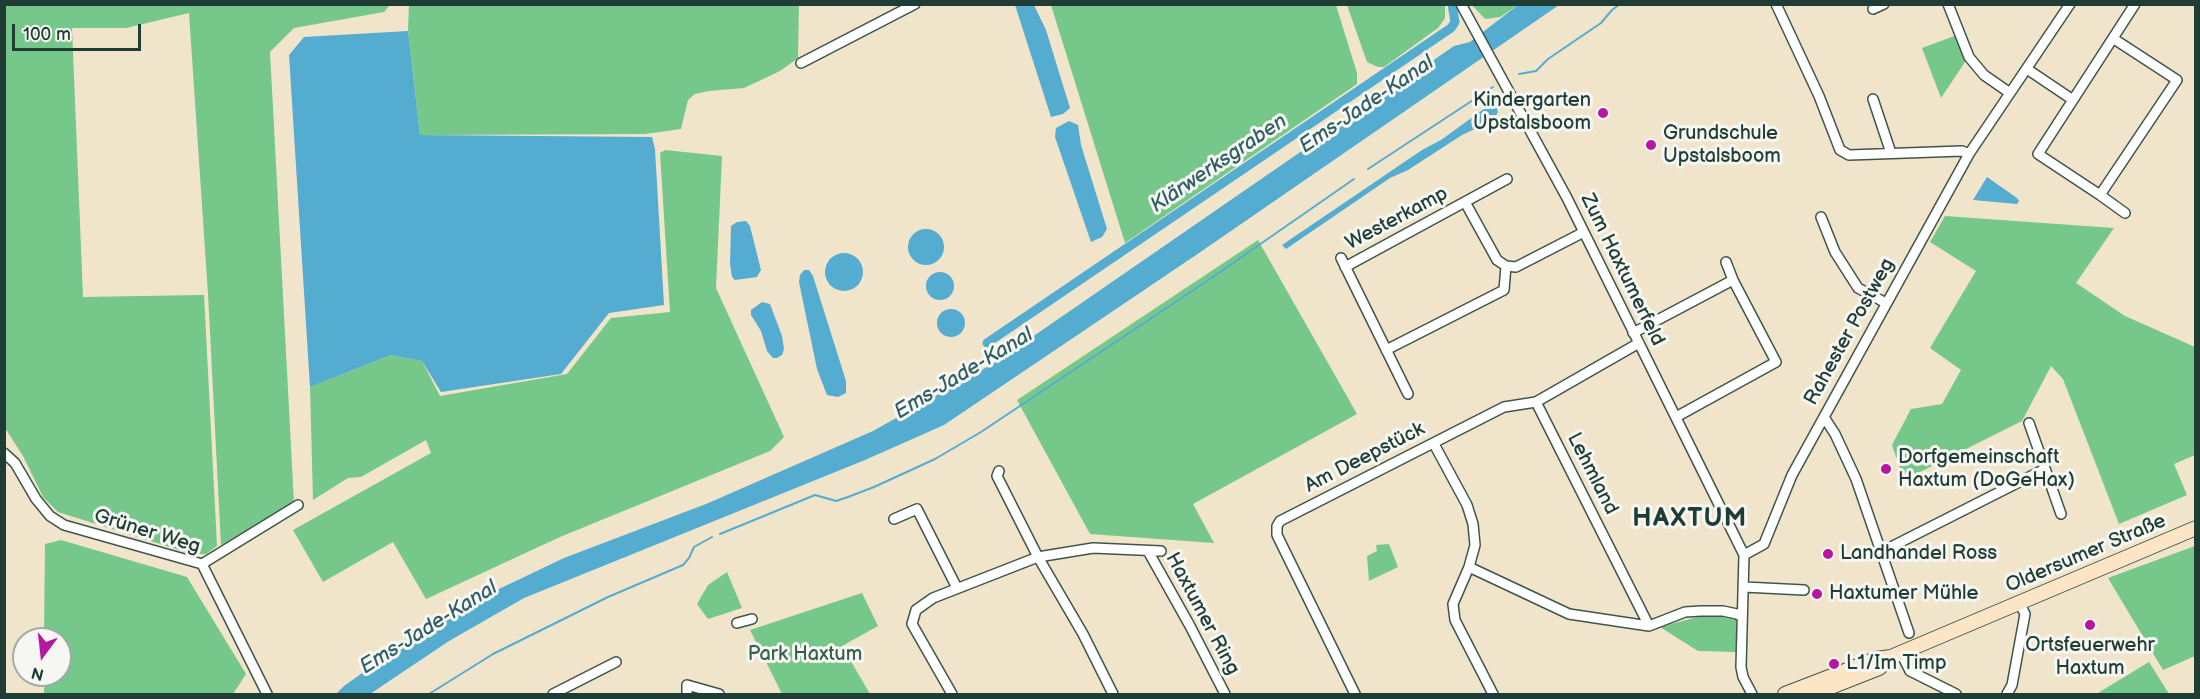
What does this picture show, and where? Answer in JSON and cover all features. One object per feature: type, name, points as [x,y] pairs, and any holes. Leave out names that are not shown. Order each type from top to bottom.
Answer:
[{"type":"main road","name":"Oldersumer Straße","points":[[1785,694],[1876,659],[1896,655],[2196,528]]},
{"type":"main road","name":"Oldersumer Straße","points":[[1813,694],[1879,668],[1896,655]]},
{"type":"street","points":[[801,63],[915,4]]},
{"type":"street","name":"Zum Haxtumerfeld","points":[[1461,4],[1495,63],[1584,232],[1744,555]]},
{"type":"street","points":[[1776,4],[1819,96],[1840,150],[1849,154],[1962,151],[1969,154]]},
{"type":"street","points":[[1873,9],[1884,4]]},
{"type":"street","points":[[1948,4],[1969,57],[1984,75],[2010,93]]},
{"type":"street","points":[[2125,213],[2037,154],[2135,4]]},
{"type":"street","name":"Rahester Postweg","points":[[1744,555],[1764,544],[1792,475],[1969,154],[2067,6]]},
{"type":"street","points":[[2100,195],[2177,80],[2114,39]]},
{"type":"street","points":[[2027,69],[2073,100]]},
{"type":"street","points":[[1873,99],[1892,153]]},
{"type":"street","name":"Westerkamp","points":[[1407,394],[1343,263],[1507,179]]},
{"type":"street","name":"Westerkamp","points":[[1465,202],[1497,260],[1506,266]]},
{"type":"street","points":[[1821,217],[1835,252],[1858,288],[1886,303]]},
{"type":"street","points":[[1386,350],[1504,290],[1506,266],[1516,267],[1584,232]]},
{"type":"street","points":[[1677,417],[1776,362],[1726,262]]},
{"type":"street","points":[[1633,333],[1733,280]]},
{"type":"street","name":"Am Deepstück","points":[[1355,694],[1276,535],[1280,521],[1504,407],[1536,402],[1638,343]]},
{"type":"street","name":"Lehmland","points":[[1536,402],[1649,626]]},
{"type":"street","points":[[1824,417],[1835,434],[1856,479],[1909,633]]},
{"type":"street","points":[[2030,423],[2061,514]]},
{"type":"street","points":[[1434,444],[1467,506],[1473,524],[1475,545],[1469,567],[1453,604],[1455,620],[1493,694]]},
{"type":"street","name":"Grüner Weg","points":[[4,453],[15,463],[36,499],[50,516],[64,525],[201,564],[267,694]]},
{"type":"street","points":[[1881,552],[2045,469]]},
{"type":"street","points":[[999,471],[997,476],[1038,557],[1083,634],[1113,694]]},
{"type":"street","points":[[201,564],[298,505]]},
{"type":"street","points":[[894,519],[917,509],[957,588]]},
{"type":"street","name":"Haxtumer Ring","points":[[952,694],[912,624],[916,610],[933,598],[1038,557],[1093,548],[1161,552]]},
{"type":"street","name":"Haxtumer Ring","points":[[1148,551],[1225,694]]},
{"type":"street","points":[[1743,694],[1741,667],[1744,555]]},
{"type":"street","points":[[1469,567],[1569,614],[1649,626],[1685,612],[1701,610],[1723,611],[1743,617]]},
{"type":"street","points":[[1744,587],[1804,590]]},
{"type":"street","points":[[2007,694],[2012,685],[2025,614],[2020,604]]},
{"type":"street","points":[[737,623],[752,619]]},
{"type":"street","points":[[1896,655],[1910,671],[1956,694]]},
{"type":"street","points":[[553,694],[616,662]]},
{"type":"street","points":[[1743,677],[1752,694]]},
{"type":"street","points":[[687,694],[687,685],[719,694]]},
{"type":"green space","points":[[1445,4],[1445,18],[1438,28],[1384,67],[1367,62],[1347,5]]},
{"type":"green space","points":[[5,5],[390,5],[384,12],[294,28],[270,52],[294,503],[221,545],[208,294],[189,13],[126,28],[72,28],[83,297],[204,295],[217,546],[206,554],[192,554],[58,512],[43,497],[23,456],[5,428]]},
{"type":"green space","points":[[409,5],[799,5],[798,58],[780,71],[744,88],[695,94],[688,100],[681,129],[645,134],[420,135],[408,31]]},
{"type":"green space","points":[[1051,5],[1336,5],[1357,73],[1357,84],[1125,243]]},
{"type":"green space","points":[[1472,5],[1518,5],[1500,17],[1485,19]]},
{"type":"green space","points":[[1957,35],[1967,59],[1941,98],[1922,48]]},
{"type":"green space","points":[[665,150],[722,156],[716,288],[784,437],[770,451],[560,537],[426,599],[393,542],[323,582],[293,530],[431,453],[426,440],[361,477],[348,478],[313,500],[310,387],[391,355],[422,361],[440,396],[567,374],[611,318],[670,312],[660,153]]},
{"type":"green space","points":[[1945,216],[2114,228],[2076,283],[2125,316],[2195,347],[2195,455],[2174,464],[2187,495],[2119,524],[2063,379],[2051,366],[2022,421],[1904,480],[1892,445],[1911,409],[1942,404],[1961,370],[1930,348],[1976,271],[1930,242]]},
{"type":"green space","points":[[1258,240],[1357,414],[1193,504],[1214,543],[1090,534],[1017,400]]},
{"type":"green space","points":[[61,540],[187,577],[246,674],[233,694],[44,694],[44,687],[72,687],[72,627],[44,627],[45,544]]},
{"type":"green space","points":[[1389,544],[1398,567],[1369,581],[1367,556],[1377,551],[1376,545]]},
{"type":"green space","points":[[2195,546],[2195,656],[2163,670],[2108,578]]},
{"type":"green space","points":[[727,572],[742,608],[708,619],[697,604],[708,585]]},
{"type":"green space","name":"Park Haxtum","points":[[862,593],[878,626],[842,646],[870,694],[782,694],[750,630]]},
{"type":"green space","points":[[1709,614],[1736,620],[1736,652],[1698,651],[1660,627]]},
{"type":"green space","points":[[2149,662],[2169,694],[2097,694],[2098,693]]},
{"type":"water","points":[[1015,5],[1034,5],[1046,30],[1070,108],[1063,114],[1051,117]]},
{"type":"water","points":[[1518,5],[1559,5],[944,425],[865,460],[524,598],[449,641],[370,694],[336,694],[406,642],[478,599],[564,558],[706,504],[873,431],[996,362],[1454,46],[1470,42]]},
{"type":"water","points":[[408,31],[420,135],[652,137],[655,149],[664,305],[609,313],[561,374],[441,392],[422,361],[391,355],[310,387],[289,55],[304,37]]},
{"type":"water","points":[[1488,106],[1496,106],[1498,112],[1487,123],[1462,135],[1408,170],[1390,178],[1286,249],[1282,245],[1422,150],[1441,140]]},
{"type":"water","points":[[1069,121],[1078,125],[1081,145],[1107,229],[1102,237],[1091,242],[1055,137],[1056,128]]},
{"type":"water","points":[[1987,177],[2017,198],[2019,201],[2017,204],[1973,200]]},
{"type":"water","points":[[746,221],[750,226],[761,270],[757,277],[735,280],[732,277],[730,264],[731,226],[737,222]]},
{"type":"water","points":[[926,229],[939,234],[944,247],[939,260],[926,265],[913,260],[908,247],[913,234]]},
{"type":"water","points":[[844,253],[857,259],[863,272],[857,285],[844,291],[831,285],[825,272],[831,259]]},
{"type":"water","points":[[804,270],[809,270],[813,276],[846,381],[846,393],[838,397],[827,395],[817,369],[799,282]]},
{"type":"water","points":[[940,272],[950,276],[954,286],[950,296],[940,300],[930,296],[926,286],[930,276]]},
{"type":"water","points":[[762,302],[770,304],[782,336],[784,349],[782,355],[777,358],[773,358],[767,351],[761,331],[751,315],[751,310]]},
{"type":"water","points":[[951,309],[961,313],[965,323],[961,333],[951,337],[941,333],[937,323],[941,313]]},
{"type":"waterway","name":"Klärwerksgraben","points":[[987,343],[1451,28],[1455,22],[1452,4]]},
{"type":"waterway","points":[[1519,74],[1536,71],[1548,59],[1601,23],[1620,4]]},
{"type":"waterway","points":[[1368,169],[1493,87]]},
{"type":"waterway","points":[[720,534],[815,495],[836,501],[848,497],[935,459],[981,432],[1210,279],[1354,179]]},
{"type":"waterway","points":[[429,694],[493,654],[608,597],[683,565],[694,547],[712,537]]},
{"type":"place","name":"Kindergarten Upstalsboom","points":[[1603,113]]},
{"type":"place","name":"Grundschule Upstalsboom","points":[[1651,145]]},
{"type":"place","name":"Dorfgemeinschaft Haxtum (DoGeHax)","points":[[1886,469]]},
{"type":"place","name":"Landhandel Ross","points":[[1828,554]]},
{"type":"place","name":"Haxtumer Mühle","points":[[1817,594]]},
{"type":"place","name":"Ortsfeuerwehr Haxtum","points":[[2090,625]]},
{"type":"place","name":"L1/Im Timp","points":[[1834,664]]},
{"type":"district","name":"HAXTUM","points":[[1690,519]]},
{"type":"water label","name":"Ems-Jade-Kanal","points":[[1367,105]]},
{"type":"water label","name":"Ems-Jade-Kanal","points":[[964,374]]},
{"type":"water label","name":"Ems-Jade-Kanal","points":[[429,628]]}]
